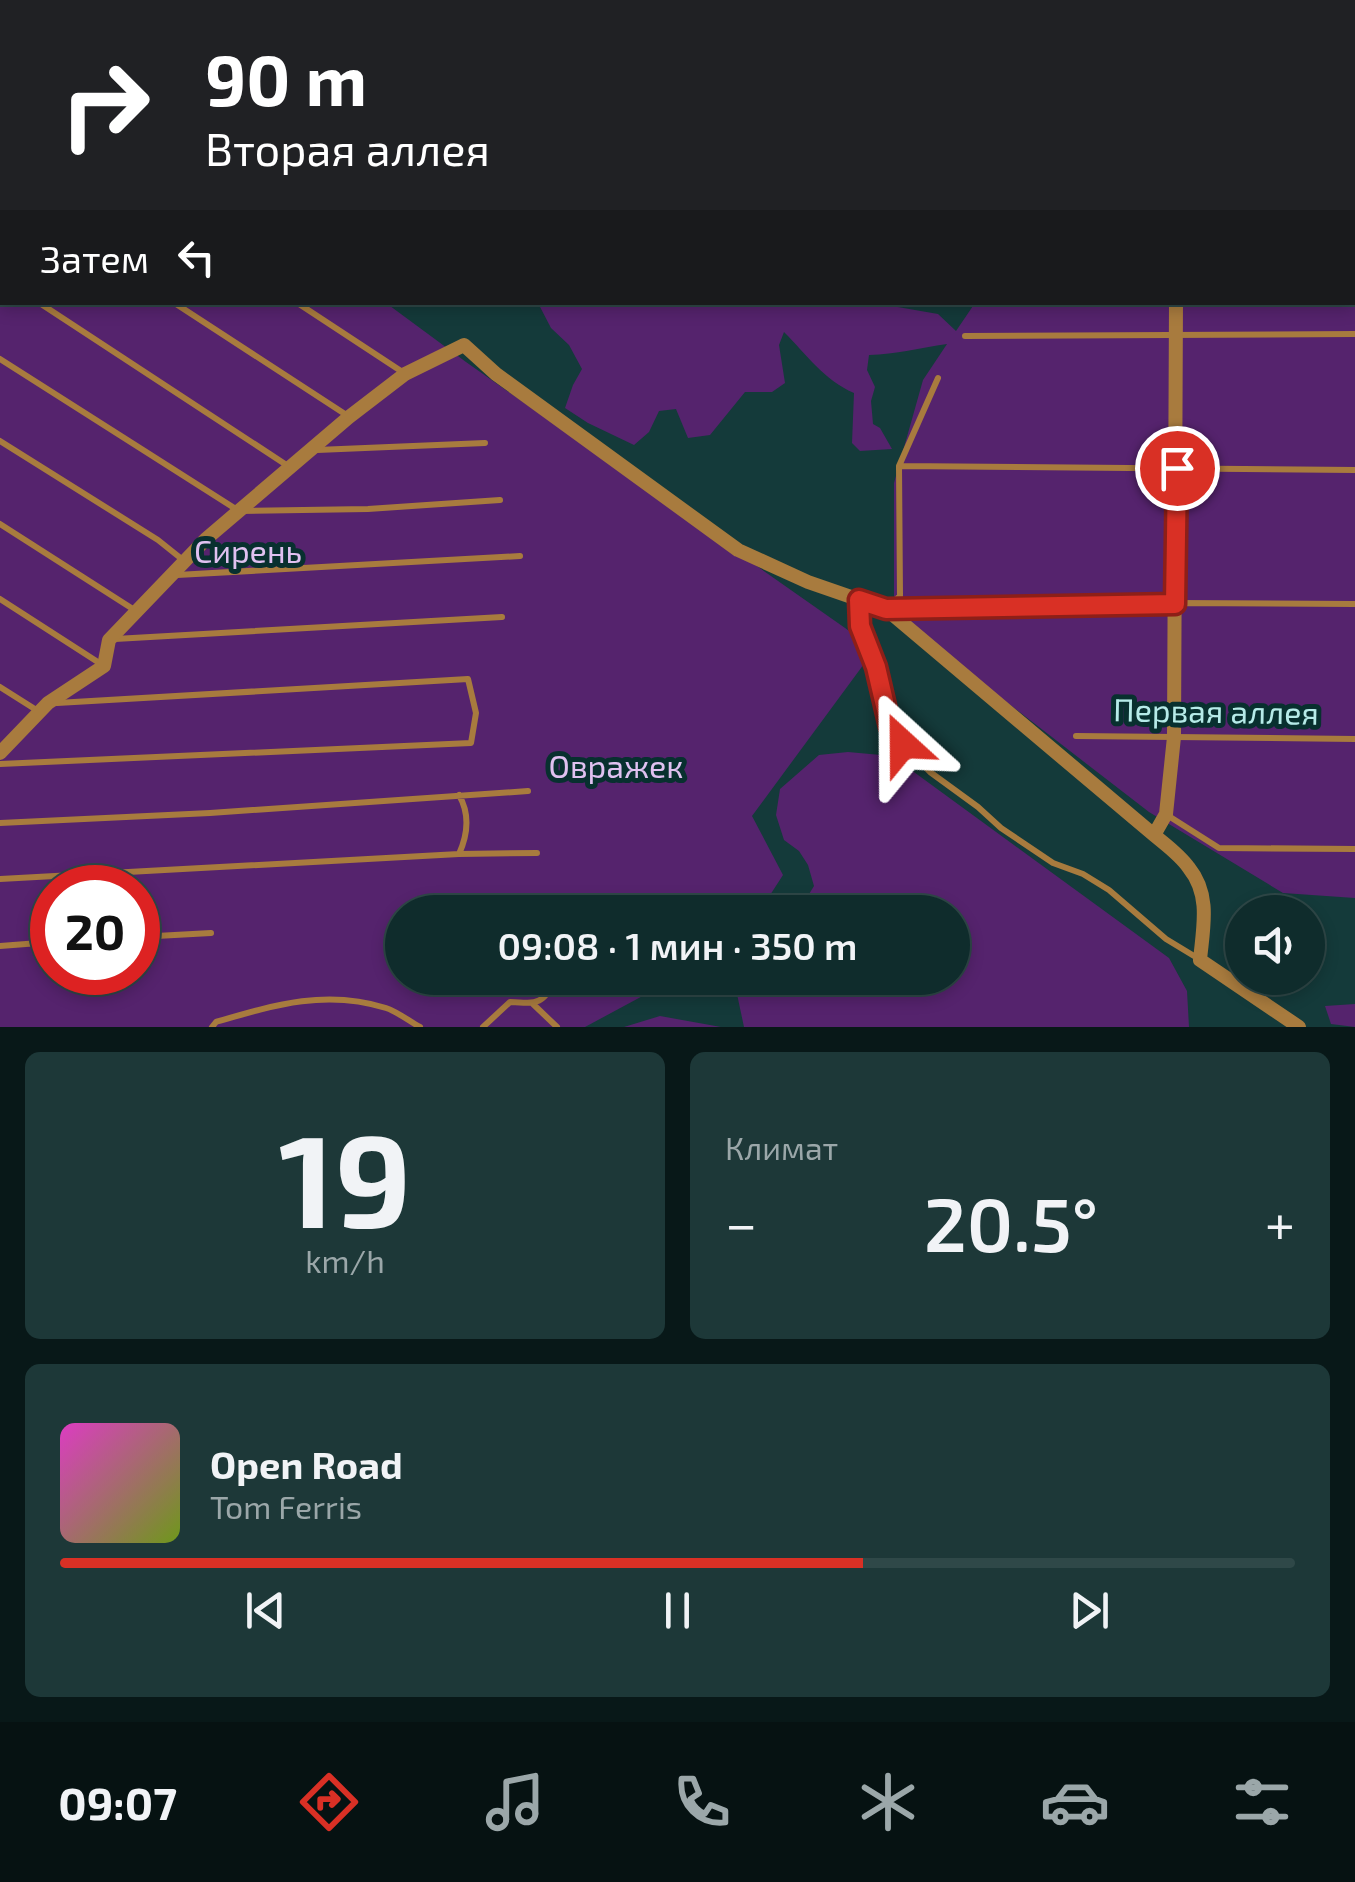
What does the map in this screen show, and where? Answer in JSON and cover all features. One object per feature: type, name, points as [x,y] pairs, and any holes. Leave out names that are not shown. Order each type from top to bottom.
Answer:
[{"type":"street","points":[[1154,834],[1166,814],[1174,737],[1176,305]]},
{"type":"street","points":[[0,753],[43,708],[104,666],[109,640],[184,560],[238,511],[405,374],[464,345],[496,374],[738,550],[808,582],[886,609],[1190,868],[1205,906],[1200,960],[1299,1027]]},
{"type":"lane","points":[[43,305],[290,468]]},
{"type":"lane","points":[[178,305],[349,417]]},
{"type":"lane","points":[[301,305],[405,374]]},
{"type":"lane","points":[[965,336],[1355,334]]},
{"type":"lane","points":[[0,359],[238,511],[368,509],[500,500]]},
{"type":"lane","points":[[886,609],[900,596],[899,466],[938,378]]},
{"type":"lane","points":[[0,442],[184,560]]},
{"type":"lane","points":[[310,450],[485,444]]},
{"type":"lane","points":[[899,466],[1355,470]]},
{"type":"lane","points":[[0,524],[136,611]]},
{"type":"lane","points":[[171,576],[520,556]]},
{"type":"lane","points":[[0,599],[104,666]]},
{"type":"lane","points":[[859,600],[860,626],[876,667],[890,727],[903,744],[930,772],[1001,828],[1052,864],[1083,874],[1109,890],[1166,938],[1200,960]]},
{"type":"lane","points":[[886,609],[1355,604]]},
{"type":"lane","points":[[109,640],[502,617]]},
{"type":"lane","points":[[0,686],[43,708],[468,679],[476,713],[471,743],[0,764]]},
{"type":"lane","name":"Первая аллея","points":[[1076,736],[1355,739]]},
{"type":"lane","points":[[0,823],[528,791]]},
{"type":"lane","points":[[458,795],[465,806],[467,828],[458,854]]},
{"type":"lane","points":[[1166,814],[1218,848],[1355,849]]},
{"type":"lane","points":[[0,880],[536,852]]},
{"type":"lane","points":[[160,936],[211,933]]},
{"type":"lane","points":[[0,946],[30,944]]},
{"type":"lane","points":[[483,1027],[510,1002],[533,1004],[546,995]]},
{"type":"lane","points":[[212,1027],[216,1022],[272,1006],[334,998],[389,1008],[420,1027]]},
{"type":"lane","points":[[533,1004],[557,1027]]},
{"type":"green space","name":"Сирень","points":[[0,305],[389,305],[875,649],[752,816],[783,875],[770,895],[385,895],[385,995],[644,995],[585,1027],[0,1027]]},
{"type":"green space","points":[[539,305],[891,305],[938,314],[956,331],[974,305],[1355,305],[1355,898],[1283,893],[1149,812],[886,609],[894,603],[894,483],[923,380],[947,344],[869,355],[867,370],[875,387],[871,401],[873,424],[880,428],[892,449],[860,451],[852,443],[854,393],[825,374],[784,332],[779,345],[785,383],[772,392],[745,392],[710,435],[688,438],[676,409],[659,411],[649,432],[634,445],[565,408],[582,369]]},
{"type":"green space","points":[[848,752],[892,756],[1169,958],[1187,991],[1189,1027],[744,1027],[737,995],[970,995],[970,895],[808,895],[814,886],[808,865],[799,851],[784,840],[776,815],[780,789],[819,755]]},
{"type":"green space","points":[[1355,1004],[1355,1027],[1331,1024],[1325,1006]]},
{"type":"green space","points":[[660,1016],[721,1027],[624,1027]]},
{"type":"route","points":[[903,744],[890,727],[876,667],[860,626],[859,600],[886,609],[1175,604],[1177,468]]},
{"type":"park label","name":"Овражек","points":[[616,767]]}]
